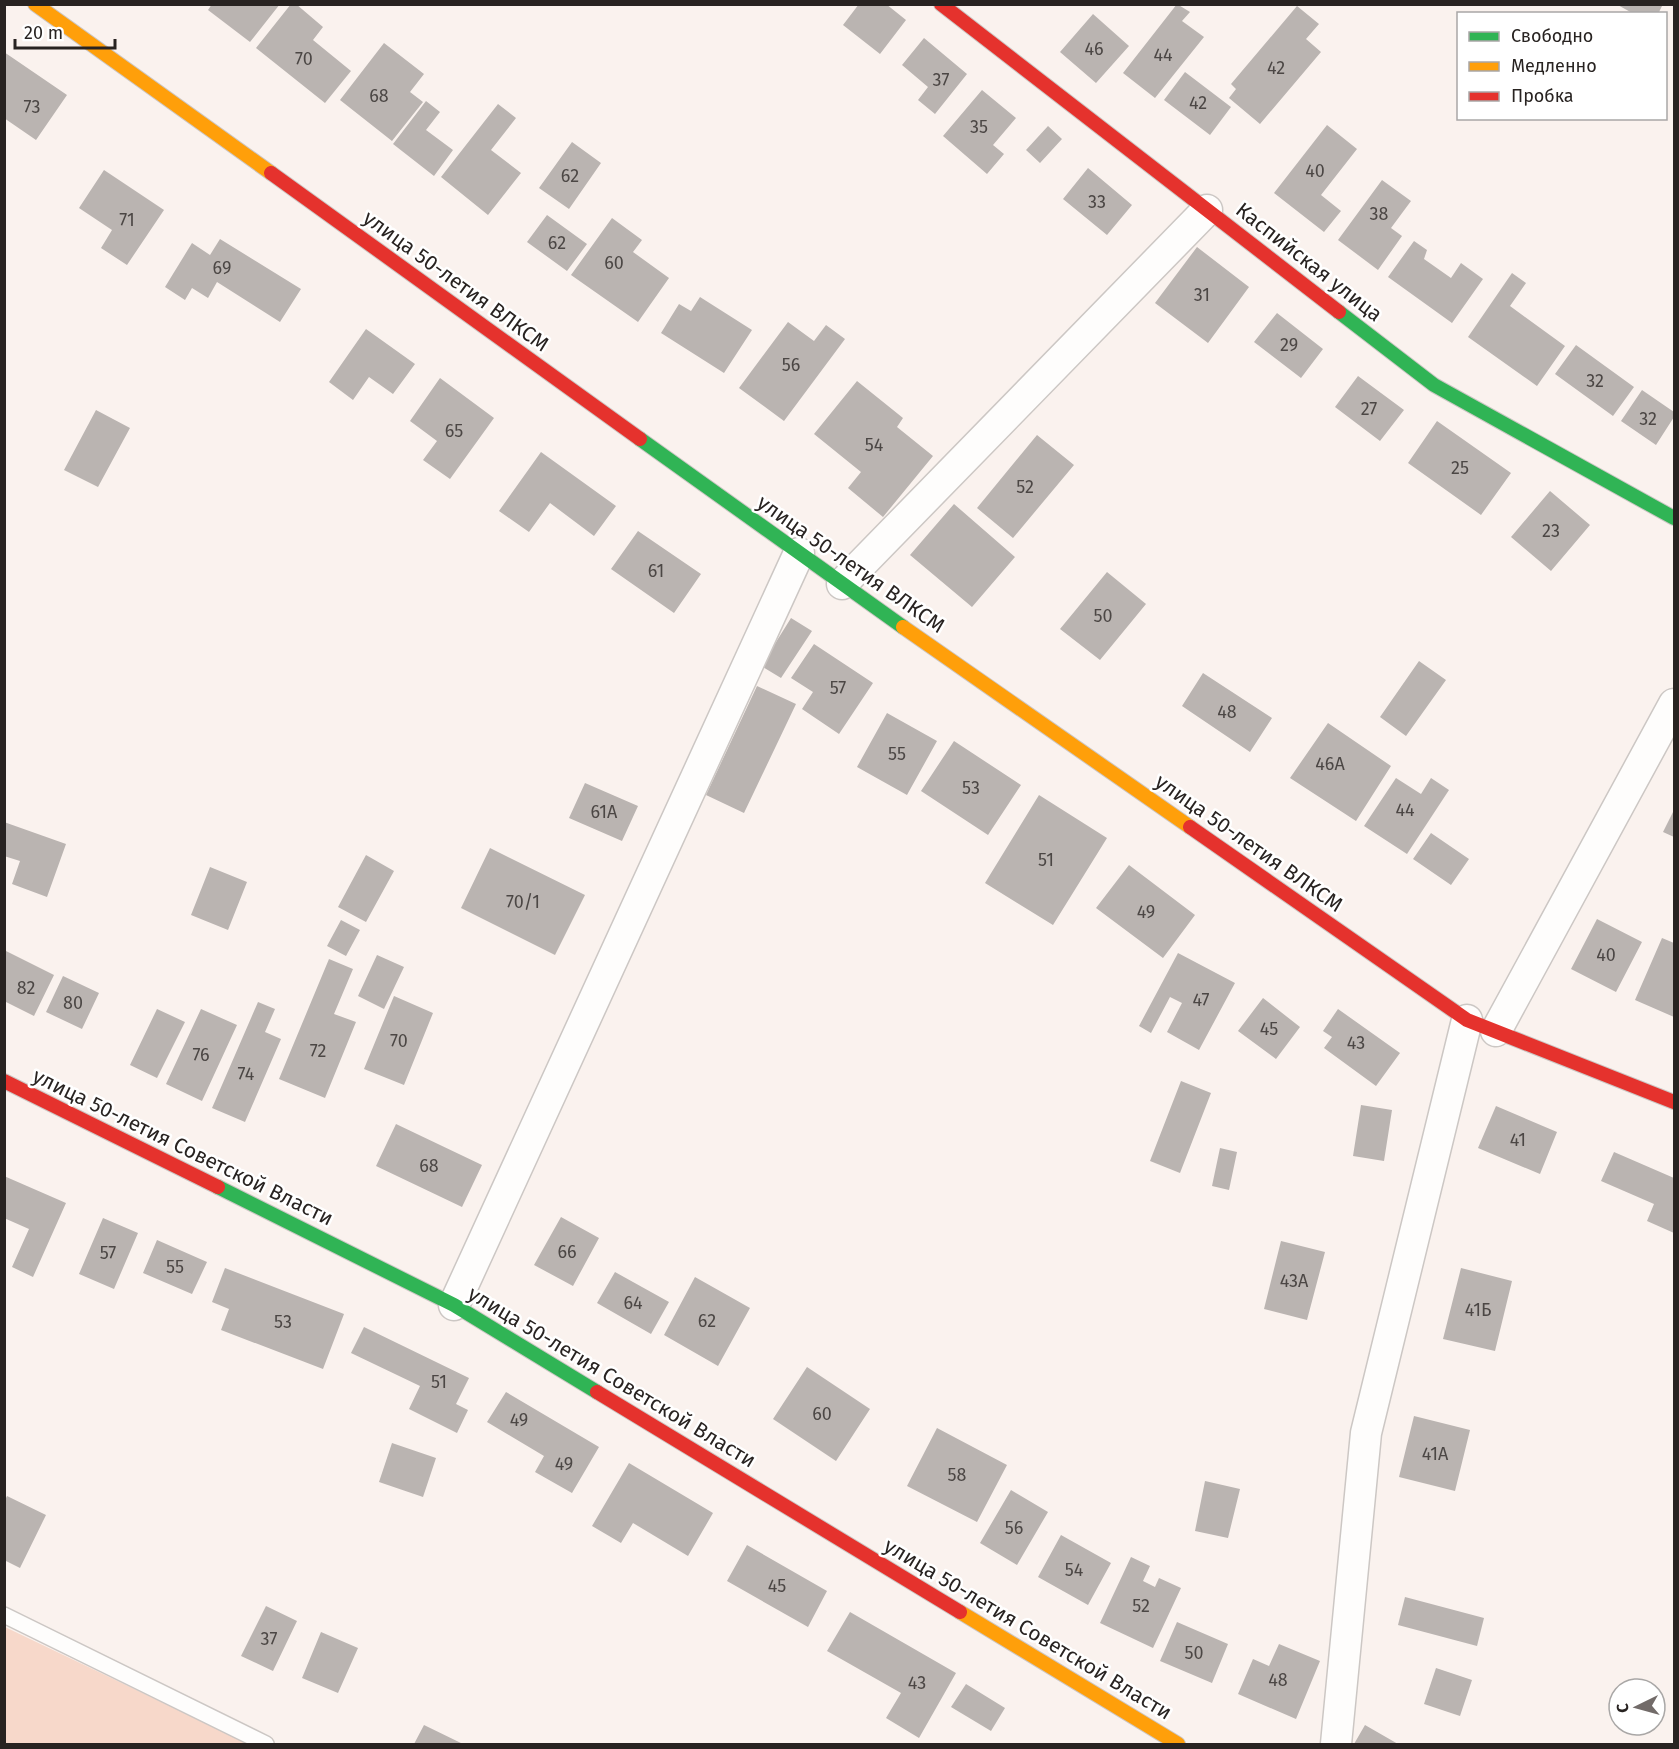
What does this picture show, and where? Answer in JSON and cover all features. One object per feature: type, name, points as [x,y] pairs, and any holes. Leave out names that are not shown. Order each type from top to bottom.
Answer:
[{"type":"street","name":"улица 50-летия ВЛКСМ","points":[[35,4],[842,584],[1467,1020],[1674,1102]]},
{"type":"street","name":"Каспийская улица","points":[[940,4],[1434,385],[1674,518]]},
{"type":"street","points":[[842,584],[1207,210]]},
{"type":"street","points":[[454,1305],[799,553]]},
{"type":"street","points":[[1496,1031],[1674,704]]},
{"type":"street","points":[[1336,1744],[1366,1433],[1467,1020]]},
{"type":"street","name":"улица 50-летия Советской Власти","points":[[4,1081],[454,1305],[1178,1744]]},
{"type":"lane","points":[[4,1615],[266,1744]]},
{"type":"shaded area","points":[[5,1627],[249,1744],[5,1744]]},
{"type":"building","points":[[212,4],[280,4],[250,42],[208,10]]},
{"type":"building","points":[[291,4],[296,4],[323,27],[313,40],[351,71],[325,103],[256,48]]},
{"type":"building","points":[[859,4],[886,4],[906,20],[880,54],[843,25]]},
{"type":"building","points":[[1177,4],[1190,12],[1182,21],[1204,37],[1155,98],[1123,73]]},
{"type":"building","points":[[1616,4],[1663,4],[1659,12],[1630,12]]},
{"type":"building","points":[[1297,6],[1319,24],[1306,39],[1321,52],[1260,124],[1229,98],[1236,89],[1231,84]]},
{"type":"building","points":[[1093,14],[1129,46],[1096,83],[1060,52]]},
{"type":"building","points":[[924,38],[967,74],[935,114],[918,100],[928,87],[902,65]]},
{"type":"building","points":[[384,43],[424,74],[410,92],[423,102],[392,141],[340,100]]},
{"type":"building","points":[[4,52],[67,95],[36,140],[4,118]]},
{"type":"building","points":[[1185,72],[1231,107],[1210,135],[1164,100]]},
{"type":"building","points":[[982,90],[1016,118],[993,145],[1004,154],[987,174],[943,136]]},
{"type":"building","points":[[426,101],[440,112],[426,130],[453,150],[434,176],[393,144]]},
{"type":"building","points":[[498,104],[516,118],[491,150],[521,173],[488,215],[441,177]]},
{"type":"building","points":[[1327,125],[1357,149],[1321,195],[1341,211],[1324,232],[1274,193]]},
{"type":"building","points":[[1048,126],[1062,139],[1040,163],[1026,150]]},
{"type":"building","points":[[572,142],[601,163],[569,209],[539,188]]},
{"type":"building","points":[[1088,168],[1132,205],[1107,235],[1063,199]]},
{"type":"building","points":[[104,170],[164,210],[127,265],[101,248],[112,230],[79,208]]},
{"type":"building","points":[[1382,180],[1411,201],[1391,228],[1402,236],[1378,270],[1338,240]]},
{"type":"building","points":[[547,215],[587,244],[567,271],[527,242]]},
{"type":"building","points":[[612,218],[642,240],[633,252],[669,278],[638,322],[571,275]]},
{"type":"building","points":[[220,239],[301,289],[280,322],[217,282],[208,298],[192,288],[185,300],[165,287],[192,243],[210,255]]},
{"type":"building","points":[[1414,241],[1427,250],[1424,259],[1451,278],[1461,263],[1483,279],[1452,323],[1388,277]]},
{"type":"building","points":[[1197,247],[1249,287],[1208,343],[1155,303]]},
{"type":"building","points":[[1512,273],[1526,283],[1510,306],[1565,346],[1537,386],[1468,337]]},
{"type":"building","points":[[700,297],[752,330],[724,373],[661,333],[679,304],[691,311]]},
{"type":"building","points":[[1277,313],[1323,349],[1301,378],[1254,342]]},
{"type":"building","points":[[788,322],[814,341],[826,325],[845,339],[784,421],[739,388]]},
{"type":"building","points":[[366,329],[415,364],[393,394],[369,377],[353,400],[329,382]]},
{"type":"building","points":[[1576,345],[1634,387],[1613,416],[1555,374]]},
{"type":"building","points":[[1358,376],[1404,410],[1380,441],[1335,407]]},
{"type":"building","points":[[440,378],[494,418],[450,479],[423,460],[437,441],[410,421]]},
{"type":"building","points":[[857,381],[903,418],[897,427],[933,456],[883,517],[848,488],[861,472],[814,434]]},
{"type":"building","points":[[1642,390],[1674,412],[1674,417],[1656,445],[1621,421]]},
{"type":"building","points":[[96,410],[130,428],[98,487],[64,470]]},
{"type":"building","points":[[1437,421],[1511,473],[1481,515],[1408,463]]},
{"type":"building","points":[[1037,435],[1074,465],[1013,538],[977,508]]},
{"type":"building","points":[[541,452],[616,506],[594,536],[550,503],[529,532],[499,511]]},
{"type":"building","points":[[1550,491],[1590,525],[1551,571],[1511,537]]},
{"type":"building","points":[[954,504],[1015,557],[972,607],[910,555]]},
{"type":"building","points":[[638,531],[701,574],[674,613],[611,569]]},
{"type":"building","points":[[1107,572],[1146,604],[1100,660],[1060,629]]},
{"type":"building","points":[[791,618],[812,631],[781,678],[761,666]]},
{"type":"building","points":[[814,644],[873,683],[839,734],[802,709],[813,692],[791,678]]},
{"type":"building","points":[[1419,661],[1446,680],[1406,736],[1380,717]]},
{"type":"building","points":[[1203,673],[1272,718],[1250,752],[1182,706]]},
{"type":"building","points":[[757,686],[796,704],[744,813],[706,795]]},
{"type":"building","points":[[887,713],[937,741],[907,795],[857,767]]},
{"type":"building","points":[[1328,723],[1391,766],[1356,821],[1290,778]]},
{"type":"building","points":[[954,741],[1021,785],[988,835],[921,791]]},
{"type":"building","points":[[1396,778],[1421,794],[1431,778],[1449,790],[1407,854],[1364,826]]},
{"type":"building","points":[[585,783],[638,806],[622,841],[569,818]]},
{"type":"building","points":[[1039,795],[1107,838],[1053,925],[985,883]]},
{"type":"building","points":[[1674,810],[1674,837],[1663,832]]},
{"type":"building","points":[[4,822],[66,844],[47,897],[12,884],[20,861],[4,856]]},
{"type":"building","points":[[1431,833],[1469,859],[1451,885],[1413,859]]},
{"type":"building","points":[[490,848],[585,895],[555,955],[461,908]]},
{"type":"building","points":[[366,855],[394,871],[366,922],[338,907]]},
{"type":"building","points":[[1129,865],[1195,915],[1163,958],[1096,908]]},
{"type":"building","points":[[210,867],[247,882],[228,930],[191,915]]},
{"type":"building","points":[[1597,919],[1642,942],[1616,992],[1571,969]]},
{"type":"building","points":[[341,920],[360,930],[346,956],[327,946]]},
{"type":"building","points":[[1662,938],[1674,943],[1674,1017],[1635,1000]]},
{"type":"building","points":[[4,950],[54,975],[34,1016],[4,1001]]},
{"type":"building","points":[[1178,953],[1235,983],[1199,1050],[1167,1032],[1182,1003],[1170,997],[1151,1033],[1139,1026]]},
{"type":"building","points":[[377,955],[404,967],[384,1009],[358,996]]},
{"type":"building","points":[[329,959],[353,969],[334,1014],[356,1022],[325,1098],[279,1079]]},
{"type":"building","points":[[63,976],[99,993],[82,1029],[46,1012]]},
{"type":"building","points":[[394,996],[433,1013],[404,1085],[364,1069]]},
{"type":"building","points":[[1263,998],[1300,1027],[1276,1059],[1238,1031]]},
{"type":"building","points":[[258,1002],[275,1009],[265,1032],[281,1039],[245,1122],[212,1108]]},
{"type":"building","points":[[157,1009],[185,1022],[157,1078],[130,1065]]},
{"type":"building","points":[[201,1009],[237,1025],[202,1101],[166,1084]]},
{"type":"building","points":[[1338,1009],[1400,1053],[1376,1086],[1324,1048],[1332,1037],[1323,1031]]},
{"type":"building","points":[[1181,1081],[1211,1093],[1180,1173],[1150,1161]]},
{"type":"building","points":[[1361,1105],[1392,1110],[1384,1161],[1353,1156]]},
{"type":"building","points":[[1496,1106],[1557,1132],[1540,1174],[1478,1148]]},
{"type":"building","points":[[396,1124],[482,1165],[462,1207],[376,1166]]},
{"type":"building","points":[[1220,1148],[1237,1152],[1229,1190],[1212,1186]]},
{"type":"building","points":[[1614,1152],[1674,1178],[1674,1233],[1647,1221],[1654,1204],[1601,1181]]},
{"type":"building","points":[[4,1176],[66,1203],[33,1277],[12,1267],[29,1229],[4,1218]]},
{"type":"building","points":[[561,1217],[599,1238],[573,1286],[534,1265]]},
{"type":"building","points":[[103,1218],[138,1233],[114,1289],[79,1274]]},
{"type":"building","points":[[157,1240],[207,1262],[192,1294],[143,1273]]},
{"type":"building","points":[[1281,1241],[1325,1252],[1307,1320],[1264,1309]]},
{"type":"building","points":[[225,1268],[344,1314],[323,1369],[221,1330],[229,1309],[212,1302]]},
{"type":"building","points":[[1461,1268],[1512,1281],[1495,1351],[1443,1339]]},
{"type":"building","points":[[615,1272],[669,1302],[651,1334],[597,1303]]},
{"type":"building","points":[[695,1277],[750,1308],[718,1366],[664,1335]]},
{"type":"building","points":[[364,1327],[469,1378],[456,1404],[468,1410],[457,1433],[409,1409],[420,1386],[351,1353]]},
{"type":"building","points":[[807,1367],[870,1409],[836,1461],[773,1419]]},
{"type":"building","points":[[506,1392],[599,1447],[572,1493],[535,1472],[544,1456],[487,1422]]},
{"type":"building","points":[[1414,1416],[1470,1430],[1455,1491],[1399,1477]]},
{"type":"building","points":[[937,1428],[1007,1465],[977,1522],[907,1486]]},
{"type":"building","points":[[392,1443],[436,1458],[423,1497],[379,1482]]},
{"type":"building","points":[[629,1463],[713,1513],[688,1556],[633,1523],[621,1543],[592,1526]]},
{"type":"building","points":[[1205,1481],[1240,1489],[1228,1538],[1195,1531]]},
{"type":"building","points":[[1011,1490],[1048,1512],[1017,1565],[980,1543]]},
{"type":"building","points":[[7,1496],[46,1515],[20,1568],[4,1560],[4,1502]]},
{"type":"building","points":[[1061,1535],[1111,1563],[1088,1605],[1038,1577]]},
{"type":"building","points":[[747,1545],[827,1591],[808,1627],[727,1581]]},
{"type":"building","points":[[1131,1557],[1150,1566],[1143,1581],[1155,1587],[1159,1578],[1181,1588],[1153,1648],[1100,1623]]},
{"type":"building","points":[[1405,1597],[1484,1618],[1477,1646],[1398,1625]]},
{"type":"building","points":[[266,1606],[297,1621],[273,1671],[241,1656]]},
{"type":"building","points":[[850,1612],[956,1673],[919,1738],[886,1718],[901,1693],[827,1651]]},
{"type":"building","points":[[1177,1622],[1228,1644],[1212,1683],[1160,1661]]},
{"type":"building","points":[[321,1632],[358,1648],[338,1693],[302,1678]]},
{"type":"building","points":[[1279,1644],[1320,1661],[1296,1719],[1238,1694],[1253,1659],[1269,1666]]},
{"type":"building","points":[[1436,1668],[1472,1680],[1460,1716],[1424,1704]]},
{"type":"building","points":[[966,1684],[1005,1708],[991,1731],[951,1707]]},
{"type":"building","points":[[424,1725],[463,1744],[414,1744]]},
{"type":"building","points":[[1365,1725],[1398,1744],[1354,1744]]},
{"type":"traffic: fast","points":[[1339,312],[1434,385],[1674,518]]},
{"type":"traffic: fast","points":[[640,439],[903,627]]},
{"type":"traffic: fast","points":[[218,1187],[454,1305],[597,1392]]},
{"type":"traffic: slow","points":[[35,4],[271,173]]},
{"type":"traffic: slow","points":[[903,627],[1190,827]]},
{"type":"traffic: slow","points":[[960,1612],[1178,1744]]},
{"type":"traffic: jam","points":[[941,4],[1339,312]]},
{"type":"traffic: jam","points":[[271,173],[640,439]]},
{"type":"traffic: jam","points":[[1190,827],[1467,1020],[1674,1102]]},
{"type":"traffic: jam","points":[[4,1081],[218,1187]]},
{"type":"traffic: jam","points":[[597,1392],[960,1612]]}]
